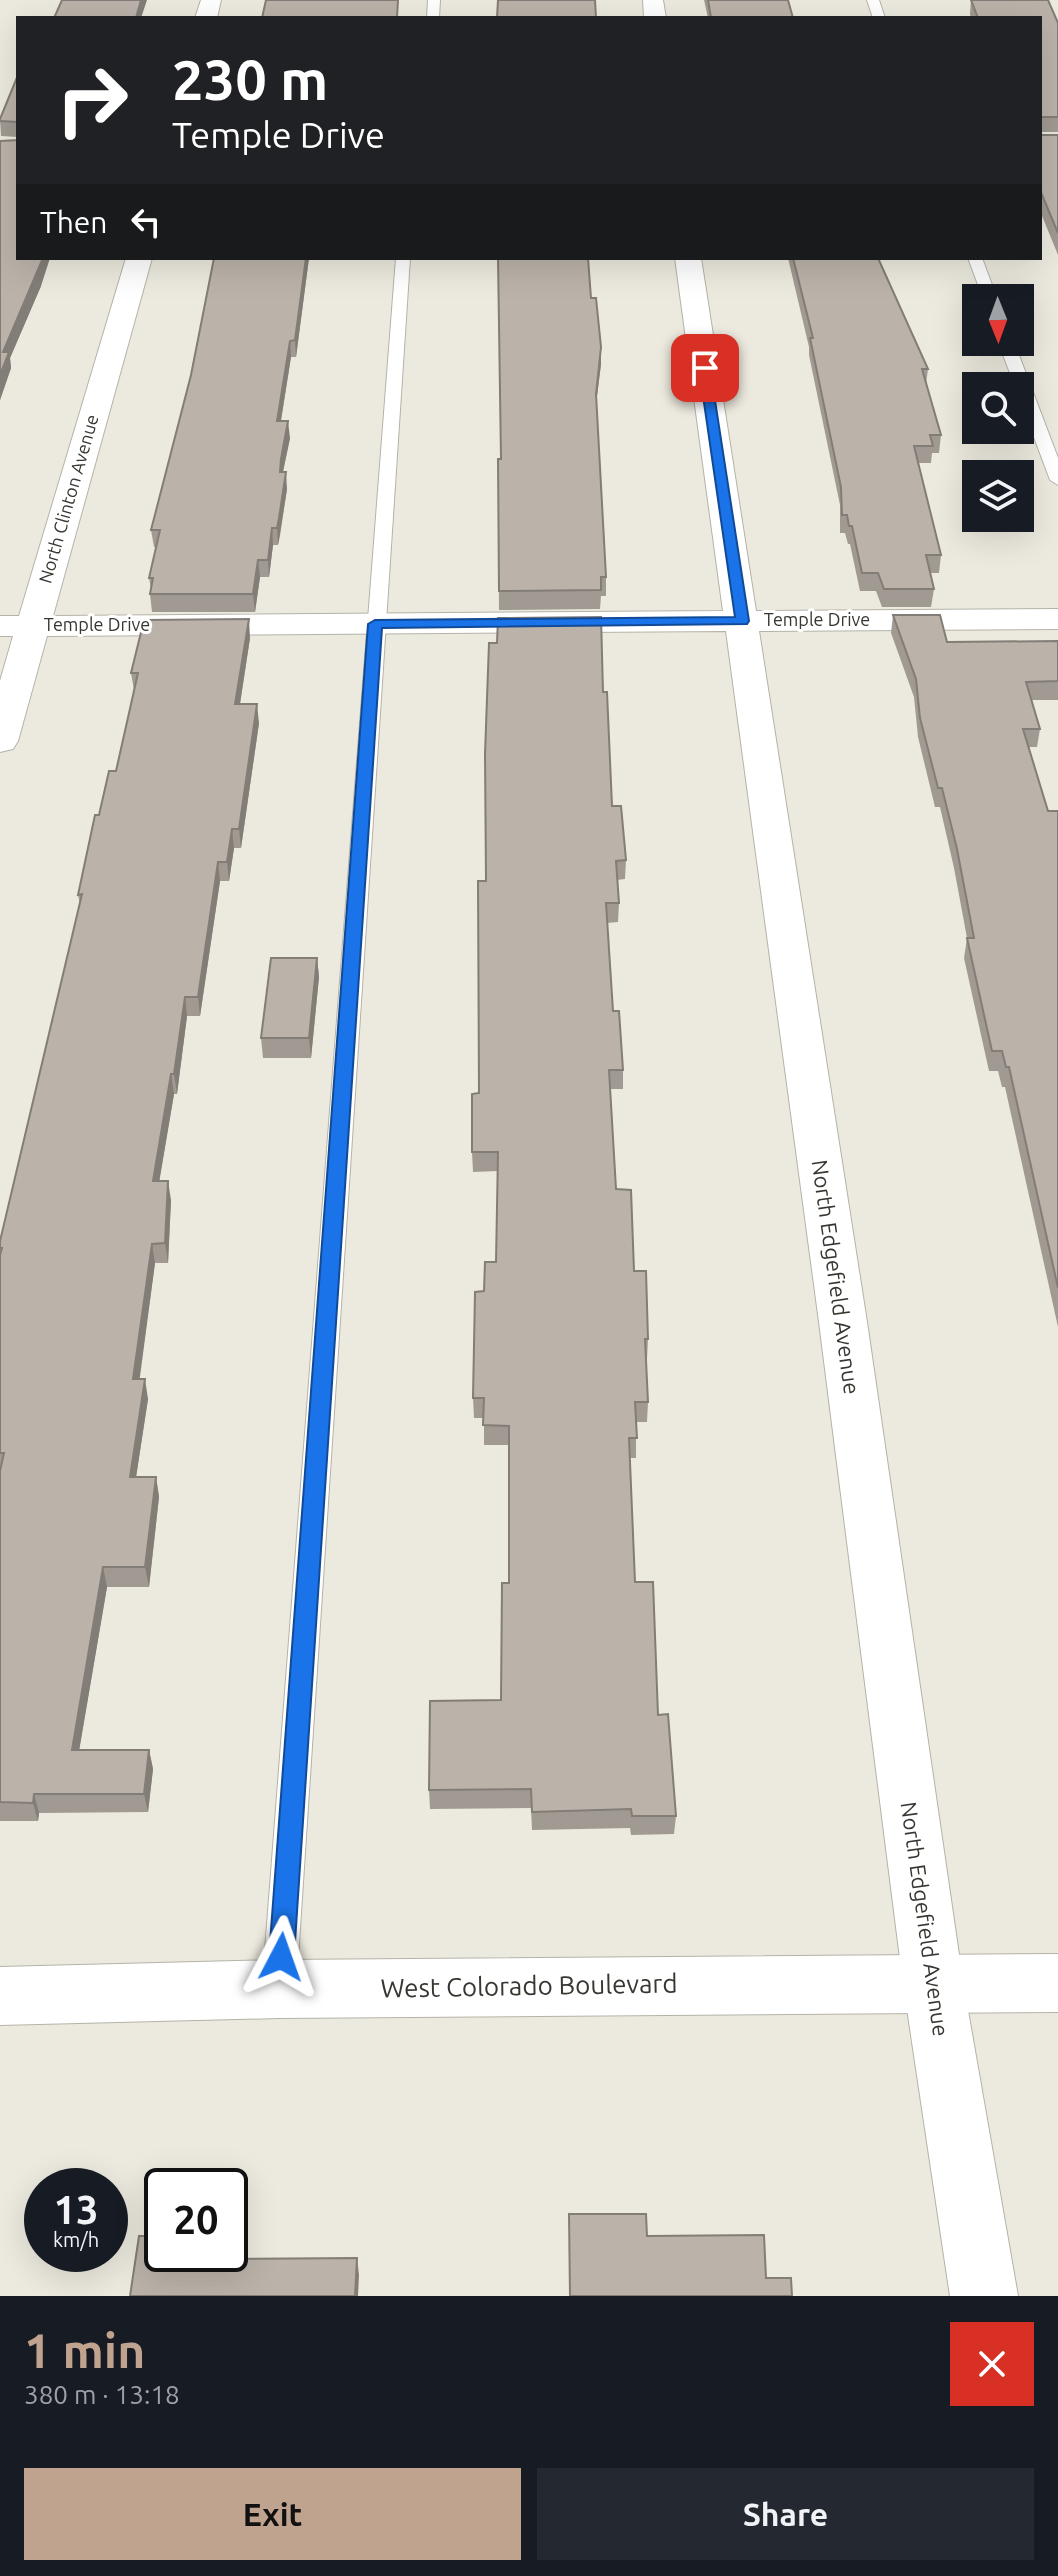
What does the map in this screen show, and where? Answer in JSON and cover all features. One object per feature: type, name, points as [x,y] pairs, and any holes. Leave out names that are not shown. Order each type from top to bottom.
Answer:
[{"type":"street","name":"North Clinton Avenue","points":[[0,741],[16,626],[138,260]]},
{"type":"street","name":"North Edgefield Avenue","points":[[688,260],[848,1353],[933,1982],[984,2296]]},
{"type":"street","name":"Temple Drive","points":[[16,626],[1058,619]]},
{"type":"street","name":"West Colorado Boulevard","points":[[0,1996],[279,1989],[1058,1983]]},
{"type":"lane","points":[[279,1989],[403,260]]},
{"type":"lane","points":[[976,260],[985,284]]},
{"type":"lane","points":[[1011,356],[1058,480]]},
{"type":"building","points":[[62,0],[141,0],[137,16],[55,16]]},
{"type":"building","points":[[266,0],[398,0],[397,16],[262,16]]},
{"type":"building","points":[[498,0],[595,0],[596,16],[497,16]]},
{"type":"building","points":[[708,0],[788,0],[792,16],[711,16]]},
{"type":"building","points":[[971,0],[1048,0],[1058,23],[1058,117],[1042,117],[1042,16],[977,16]]},
{"type":"building","points":[[16,80],[16,122],[0,119]]},
{"type":"building","points":[[1042,135],[1058,135],[1058,233],[1042,195]]},
{"type":"building","points":[[16,140],[16,260],[42,260],[3,352],[9,352],[0,375],[0,141]]},
{"type":"building","points":[[214,260],[306,260],[295,340],[290,341],[277,421],[288,421],[281,459],[280,472],[286,472],[279,518],[277,528],[272,528],[268,560],[258,560],[253,594],[150,594],[153,578],[149,578],[160,530],[151,530],[191,375]]},
{"type":"building","points":[[498,260],[588,260],[591,298],[596,298],[601,347],[596,394],[606,577],[601,577],[601,590],[499,591],[498,459],[501,459]]},
{"type":"building","points":[[794,260],[879,260],[928,369],[922,369],[941,435],[930,435],[933,446],[914,446],[941,555],[926,555],[934,589],[884,589],[878,573],[862,573],[852,526],[849,526],[847,515],[842,515],[841,487],[810,338],[813,338]]},
{"type":"building","points":[[893,615],[940,615],[947,642],[1058,641],[1058,681],[1026,682],[1040,729],[1023,729],[1048,811],[1058,811],[1058,1288],[1009,1067],[1006,1067],[1002,1051],[992,1051],[967,938],[974,938],[957,849],[920,718],[916,679]]},
{"type":"building","points":[[601,617],[612,806],[621,806],[626,860],[616,861],[619,903],[606,903],[613,1011],[619,1011],[623,1070],[609,1070],[616,1189],[631,1190],[634,1271],[646,1271],[648,1402],[635,1402],[637,1438],[629,1438],[635,1582],[653,1582],[658,1715],[668,1714],[676,1816],[632,1816],[631,1809],[532,1812],[531,1789],[429,1790],[430,1701],[501,1700],[502,1583],[509,1583],[509,1426],[483,1425],[484,1398],[473,1398],[475,1292],[484,1291],[485,1262],[496,1262],[498,1152],[472,1152],[472,1094],[479,1093],[478,881],[486,881],[485,754],[489,643],[497,643],[498,618]]},
{"type":"building","points":[[249,619],[235,704],[257,704],[239,829],[232,829],[227,862],[218,862],[198,997],[185,997],[153,1181],[168,1181],[165,1243],[152,1244],[133,1379],[145,1379],[130,1477],[156,1477],[145,1567],[103,1567],[72,1750],[149,1750],[144,1794],[34,1794],[33,1803],[0,1802],[0,1471],[4,1453],[0,1453],[0,1241],[82,894],[78,895],[95,815],[99,815],[109,771],[116,771],[138,673],[131,673],[144,620]]},
{"type":"building","points":[[271,958],[317,958],[309,1038],[261,1038]]},
{"type":"building","points":[[569,2214],[646,2214],[647,2236],[764,2235],[766,2278],[791,2278],[792,2296],[570,2296]]},
{"type":"building","points":[[139,2236],[144,2236],[144,2272],[248,2272],[248,2259],[357,2258],[355,2296],[130,2296]]},
{"type":"route","points":[[281,1957],[375,624],[742,621],[705,368]]}]
